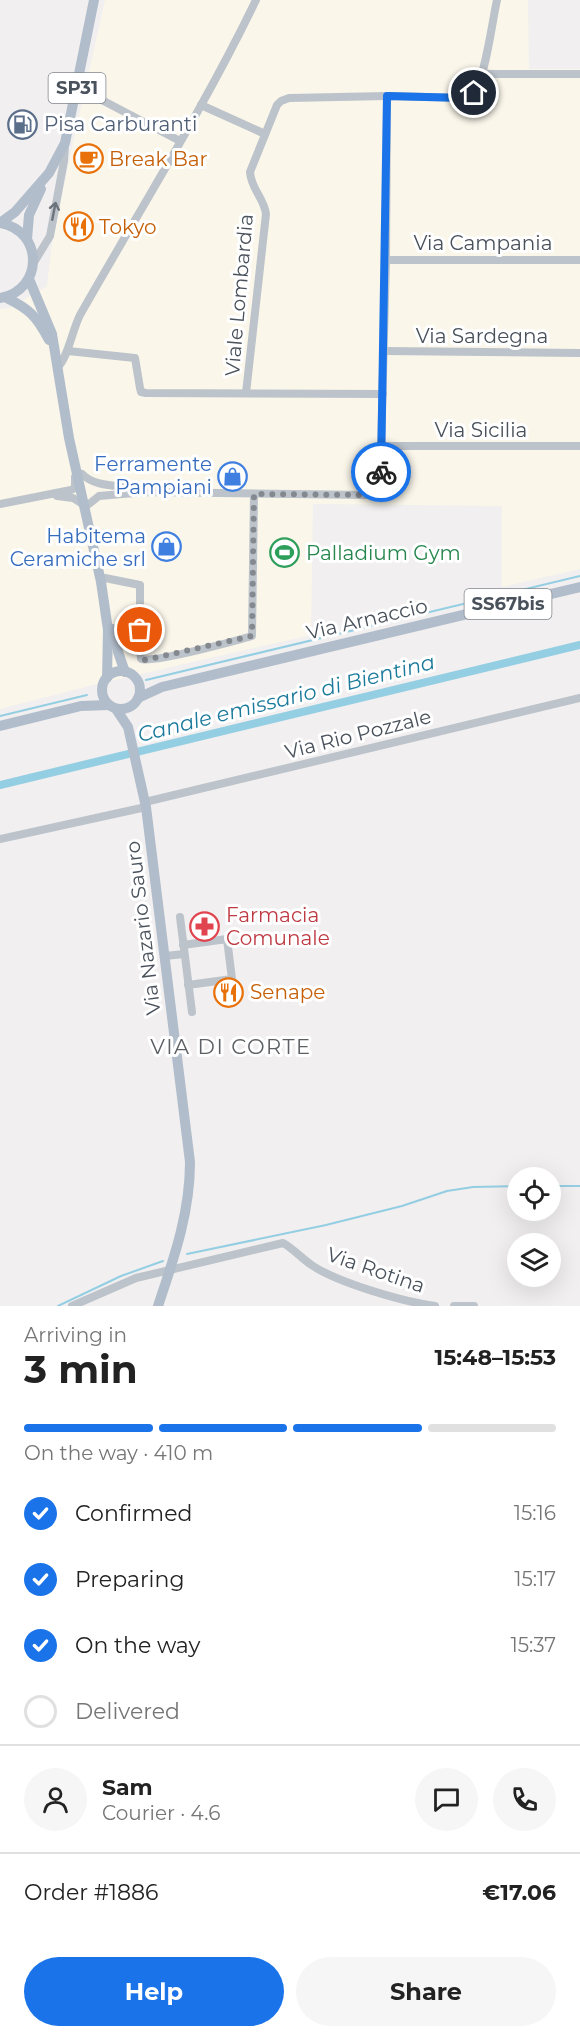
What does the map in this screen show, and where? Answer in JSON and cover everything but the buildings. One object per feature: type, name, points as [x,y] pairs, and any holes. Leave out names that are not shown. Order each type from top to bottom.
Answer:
[{"type":"main road","name":"SP31","points":[[0,223],[15,212],[49,173],[65,142],[94,0]]},
{"type":"main road","points":[[2,298],[16,292],[29,279],[33,264],[27,239],[29,215],[49,173]]},
{"type":"main road","name":"SP31","points":[[0,223],[15,228],[27,239]]},
{"type":"main road","points":[[29,279],[49,325],[72,452],[105,578],[118,652],[125,672]]},
{"type":"main road","points":[[2,298],[25,307],[36,316],[53,348]]},
{"type":"main road","points":[[65,406],[82,474],[104,600],[109,653],[107,678],[102,692],[112,707]]},
{"type":"main road","name":"Via Arnaccio","points":[[135,702],[162,687],[580,587]]},
{"type":"main road","points":[[107,678],[116,672],[125,672],[135,678],[139,685],[135,702]]},
{"type":"main road","name":"Via Arnaccio","points":[[139,685],[162,687]]},
{"type":"main road","name":"SS67bis","points":[[81,706],[102,692]]},
{"type":"main road","name":"SS67bis","points":[[0,726],[81,706],[123,709],[135,702]]},
{"type":"main road","name":"Via Nazario Sauro","points":[[128,729],[135,702]]},
{"type":"main road","name":"Via Nazario Sauro","points":[[112,707],[128,729],[146,805],[190,1162],[188,1206],[161,1303]]},
{"type":"street","points":[[58,367],[63,363],[80,315],[236,43],[256,0]]},
{"type":"street","points":[[46,496],[73,498],[86,505],[99,496],[146,492],[367,495],[373,493],[381,483],[387,96],[469,98],[476,89],[481,74],[497,0]]},
{"type":"street","points":[[481,74],[580,74]]},
{"type":"street","points":[[77,87],[180,141]]},
{"type":"street","name":"Viale Lombardia","points":[[246,393],[266,214],[265,207],[252,184],[250,172],[277,105],[284,99],[387,96]]},
{"type":"street","points":[[201,105],[265,134]]},
{"type":"street","points":[[33,264],[50,236],[64,161],[65,142]]},
{"type":"street","name":"Via Campania","points":[[386,260],[580,260]]},
{"type":"street","points":[[68,351],[135,358],[141,392],[383,394]]},
{"type":"street","name":"Via Sardegna","points":[[384,351],[580,353]]},
{"type":"street","name":"Via Sicilia","points":[[382,446],[580,447]]},
{"type":"street","points":[[0,504],[75,488],[72,452]]},
{"type":"street","points":[[82,474],[92,481],[130,486],[146,492]]},
{"type":"street","points":[[105,578],[140,585],[140,656],[145,660],[252,636],[254,494]]},
{"type":"street","name":"Via Rio Pozzale","points":[[0,839],[580,699]]},
{"type":"street","points":[[180,917],[192,1012]]},
{"type":"street","points":[[183,945],[227,939],[232,979],[188,985]]},
{"type":"street","points":[[165,956],[184,954]]},
{"type":"street","name":"Via Rotina","points":[[72,1306],[127,1281],[172,1268],[283,1243],[311,1265],[340,1278],[412,1302],[435,1306]]},
{"type":"street","points":[[454,1306],[474,1306]]},
{"type":"shaded area","points":[[105,0],[528,0],[529,69],[580,69],[580,569],[502,587],[502,506],[313,504],[311,635],[93,685],[0,709],[0,309],[10,308],[47,286],[51,250],[70,156]]},
{"type":"waterway","points":[[146,680],[580,576]]},
{"type":"waterway","name":"Canale emissario di Bientina","points":[[0,785],[580,645]]},
{"type":"waterway","points":[[0,716],[87,695]]},
{"type":"waterway","points":[[187,1254],[326,1225],[402,1206],[447,1191],[473,1187],[507,1186]]},
{"type":"waterway","points":[[561,1186],[580,1186]]},
{"type":"waterway","points":[[58,1306],[121,1276],[163,1261]]},
{"type":"way so far","points":[[140,630],[140,656],[145,660],[252,636],[254,494],[367,495],[380,487],[381,472]]},
{"type":"place","name":"Pisa Carburanti","points":[[23,124]]},
{"type":"place","name":"Break Bar","points":[[88,159]]},
{"type":"place","name":"Tokyo","points":[[78,227]]},
{"type":"place","name":"Ferramente Pampiani","points":[[233,476]]},
{"type":"place","name":"Habitema Ceramiche srl","points":[[167,547]]},
{"type":"place","name":"Palladium Gym","points":[[285,553]]},
{"type":"place","name":"Farmacia Comunale","points":[[205,926]]},
{"type":"place","name":"Senape","points":[[229,992]]},
{"type":"district","name":"VIA DI CORTE","points":[[231,1046]]},
{"type":"route","points":[[381,472],[387,96],[469,98],[474,93]]}]
